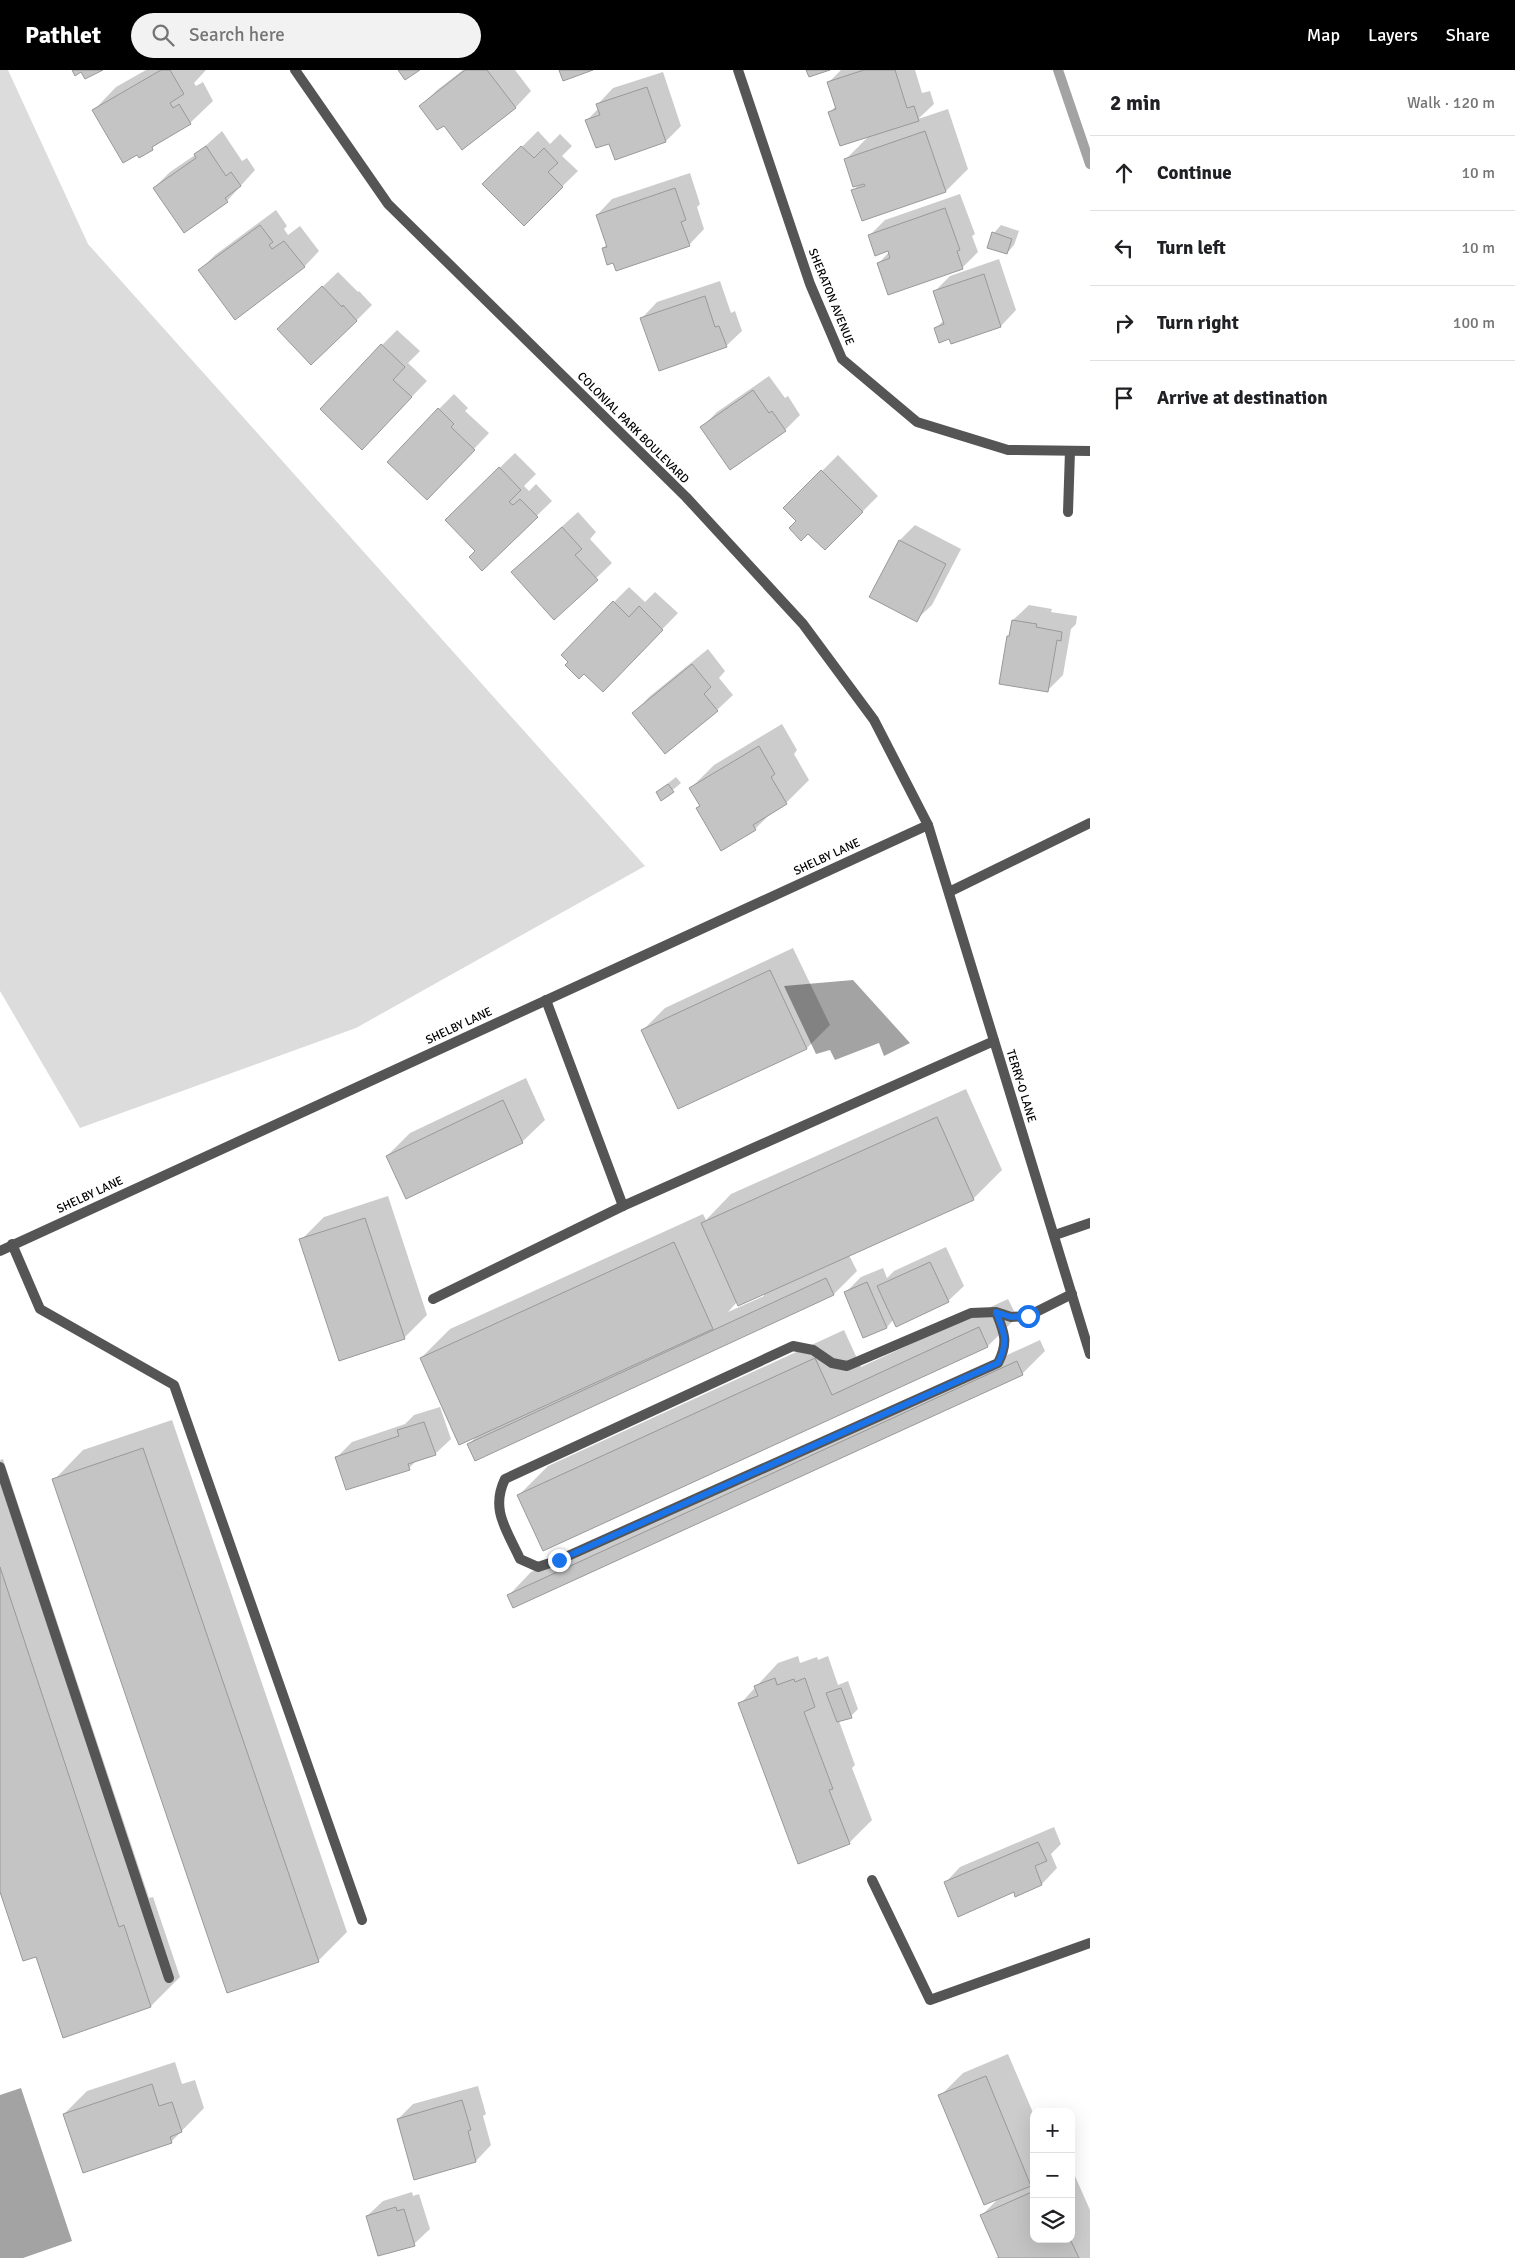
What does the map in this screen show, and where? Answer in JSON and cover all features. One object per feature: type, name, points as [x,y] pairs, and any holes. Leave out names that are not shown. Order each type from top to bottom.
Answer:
[{"type":"street","name":"COLONIAL PARK BOULEVARD","points":[[295,70],[388,204],[686,497],[803,624],[874,720],[928,825]]},
{"type":"street","name":"SHERATON AVENUE","points":[[738,70],[810,284],[842,358],[917,422],[1008,450],[1090,451]]},
{"type":"street","points":[[1068,512],[1070,451]]},
{"type":"street","points":[[949,892],[1090,823]]},
{"type":"street","name":"TERRY-O LANE","points":[[928,825],[1090,1354]]},
{"type":"street","name":"SHELBY LANE","points":[[0,1251],[928,825]]},
{"type":"street","points":[[546,1000],[623,1206]]},
{"type":"street","points":[[433,1299],[623,1206],[994,1041]]},
{"type":"street","points":[[1055,1235],[1090,1224]]},
{"type":"street","points":[[12,1244],[40,1309],[174,1385],[362,1920]]},
{"type":"street","points":[[996,1312],[1004,1334],[1006,1350],[998,1363],[559,1560],[538,1567],[520,1559],[499,1511],[498,1493],[505,1479],[793,1346],[813,1350],[832,1363],[847,1366],[971,1313],[996,1312],[1011,1317],[1028,1316],[1072,1294]]},
{"type":"street","points":[[0,1467],[169,1978]]},
{"type":"street","points":[[872,1880],[930,2000],[1090,1943]]},
{"type":"shaded area","points":[[0,70],[8,70],[88,244],[645,866],[356,1028],[80,1128],[0,991]]},
{"type":"shaded area","points":[[853,980],[910,1043],[884,1056],[879,1043],[835,1060],[830,1050],[816,1054],[784,986]]},
{"type":"shaded area","points":[[21,2088],[72,2241],[23,2258],[0,2258],[0,2095]]},
{"type":"building","points":[[72,70],[103,70],[85,79],[81,72],[75,76]]},
{"type":"building","points":[[161,70],[170,70],[184,94],[170,103],[173,108],[179,104],[191,124],[152,147],[153,150],[139,158],[137,155],[123,163],[92,110]]},
{"type":"building","points":[[398,70],[420,70],[405,80]]},
{"type":"building","points":[[465,70],[487,70],[516,108],[462,150],[444,126],[437,130],[419,106]]},
{"type":"building","points":[[559,70],[593,70],[563,81]]},
{"type":"building","points":[[806,70],[830,70],[809,77]]},
{"type":"building","points":[[864,70],[895,70],[907,108],[914,106],[919,121],[840,146],[828,112],[836,109],[827,82]]},
{"type":"building","points":[[647,87],[666,142],[615,160],[609,144],[596,148],[585,120],[600,115],[596,104]]},
{"type":"building","points":[[925,131],[946,192],[862,221],[851,190],[865,186],[864,184],[853,187],[844,159]]},
{"type":"building","points":[[206,146],[226,176],[231,172],[241,186],[225,198],[228,202],[184,233],[153,188],[196,158],[194,154]]},
{"type":"building","points":[[521,146],[534,158],[544,148],[558,163],[548,172],[563,187],[524,226],[482,184]]},
{"type":"building","points":[[675,188],[686,220],[681,222],[690,246],[616,271],[613,263],[607,265],[602,248],[607,247],[596,215]]},
{"type":"building","points":[[945,208],[960,250],[957,251],[963,269],[888,295],[877,263],[890,258],[888,251],[875,256],[868,235]]},
{"type":"building","points":[[260,225],[273,242],[269,245],[272,249],[284,241],[305,267],[235,320],[198,270]]},
{"type":"building","points":[[992,232],[1012,239],[1007,254],[987,248]]},
{"type":"building","points":[[984,274],[1001,327],[951,344],[949,339],[939,343],[934,328],[944,324],[933,291]]},
{"type":"building","points":[[322,286],[357,321],[311,365],[277,329]]},
{"type":"building","points":[[705,296],[715,327],[719,326],[727,347],[659,371],[640,318]]},
{"type":"building","points":[[381,344],[405,367],[393,380],[412,397],[362,450],[320,409]]},
{"type":"building","points":[[753,390],[769,413],[772,411],[786,431],[730,470],[700,427]]},
{"type":"building","points":[[438,408],[454,424],[451,427],[475,450],[427,500],[387,462]]},
{"type":"building","points":[[499,467],[521,490],[509,502],[513,505],[520,499],[538,517],[482,571],[469,557],[475,551],[445,520]]},
{"type":"building","points":[[821,470],[863,512],[825,550],[808,534],[801,541],[789,528],[796,521],[783,508]]},
{"type":"building","points":[[562,527],[582,549],[575,555],[598,580],[554,620],[511,572]]},
{"type":"building","points":[[899,540],[946,564],[917,622],[869,597]]},
{"type":"building","points":[[613,601],[629,617],[639,606],[663,630],[603,692],[584,674],[579,679],[565,665],[568,662],[561,655]]},
{"type":"building","points":[[1012,620],[1037,624],[1036,627],[1062,632],[1061,641],[1057,640],[1048,692],[999,684],[1007,636],[1009,636]]},
{"type":"building","points":[[692,664],[711,687],[704,694],[718,711],[665,754],[632,713]]},
{"type":"building","points":[[759,746],[775,774],[771,777],[787,804],[753,825],[756,830],[721,851],[696,808],[700,806],[689,788]]},
{"type":"building","points":[[668,784],[674,792],[661,801],[656,792]]},
{"type":"building","points":[[770,970],[807,1049],[678,1109],[641,1030]]},
{"type":"building","points":[[503,1100],[523,1143],[406,1199],[386,1156]]},
{"type":"building","points":[[937,1117],[974,1200],[738,1306],[701,1223]]},
{"type":"building","points":[[365,1218],[405,1339],[339,1361],[299,1239]]},
{"type":"building","points":[[674,1242],[713,1329],[459,1445],[420,1358]]},
{"type":"building","points":[[930,1262],[949,1302],[896,1327],[877,1286]]},
{"type":"building","points":[[826,1278],[834,1295],[475,1461],[467,1444]]},
{"type":"building","points":[[867,1282],[887,1328],[863,1338],[844,1292]]},
{"type":"building","points":[[979,1327],[988,1347],[543,1551],[517,1495],[815,1358],[832,1395]]},
{"type":"building","points":[[1017,1361],[1023,1375],[513,1608],[507,1595]]},
{"type":"building","points":[[424,1422],[436,1455],[408,1464],[410,1470],[346,1490],[335,1457],[399,1436],[397,1430]]},
{"type":"building","points":[[143,1448],[319,1962],[227,1993],[52,1479]]},
{"type":"building","points":[[0,1567],[119,1927],[124,1925],[151,2007],[63,2038],[36,1957],[23,1961],[0,1892]]},
{"type":"building","points":[[775,1678],[777,1685],[794,1679],[795,1682],[805,1678],[815,1707],[804,1712],[833,1789],[829,1790],[850,1844],[798,1864],[738,1703],[758,1696],[754,1686]]},
{"type":"building","points":[[841,1688],[852,1718],[837,1722],[826,1693]]},
{"type":"building","points":[[1038,1842],[1047,1861],[1035,1866],[1042,1885],[1015,1897],[1014,1892],[958,1917],[944,1882]]},
{"type":"building","points":[[986,2076],[1030,2186],[984,2205],[938,2095]]},
{"type":"building","points":[[152,2084],[159,2106],[172,2102],[182,2132],[170,2137],[172,2143],[83,2173],[63,2114]]},
{"type":"building","points":[[462,2100],[471,2130],[468,2131],[476,2162],[414,2180],[397,2119]]},
{"type":"building","points":[[1030,2193],[1030,2243],[1072,2243],[1079,2258],[999,2258],[980,2215]]},
{"type":"building","points":[[396,2207],[397,2211],[404,2209],[415,2246],[378,2256],[366,2216]]},
{"type":"waterway","points":[[1058,70],[1090,164]]},
{"type":"route","points":[[559,1560],[998,1363],[1006,1350],[1004,1334],[996,1312],[1011,1317],[1028,1316]]}]
